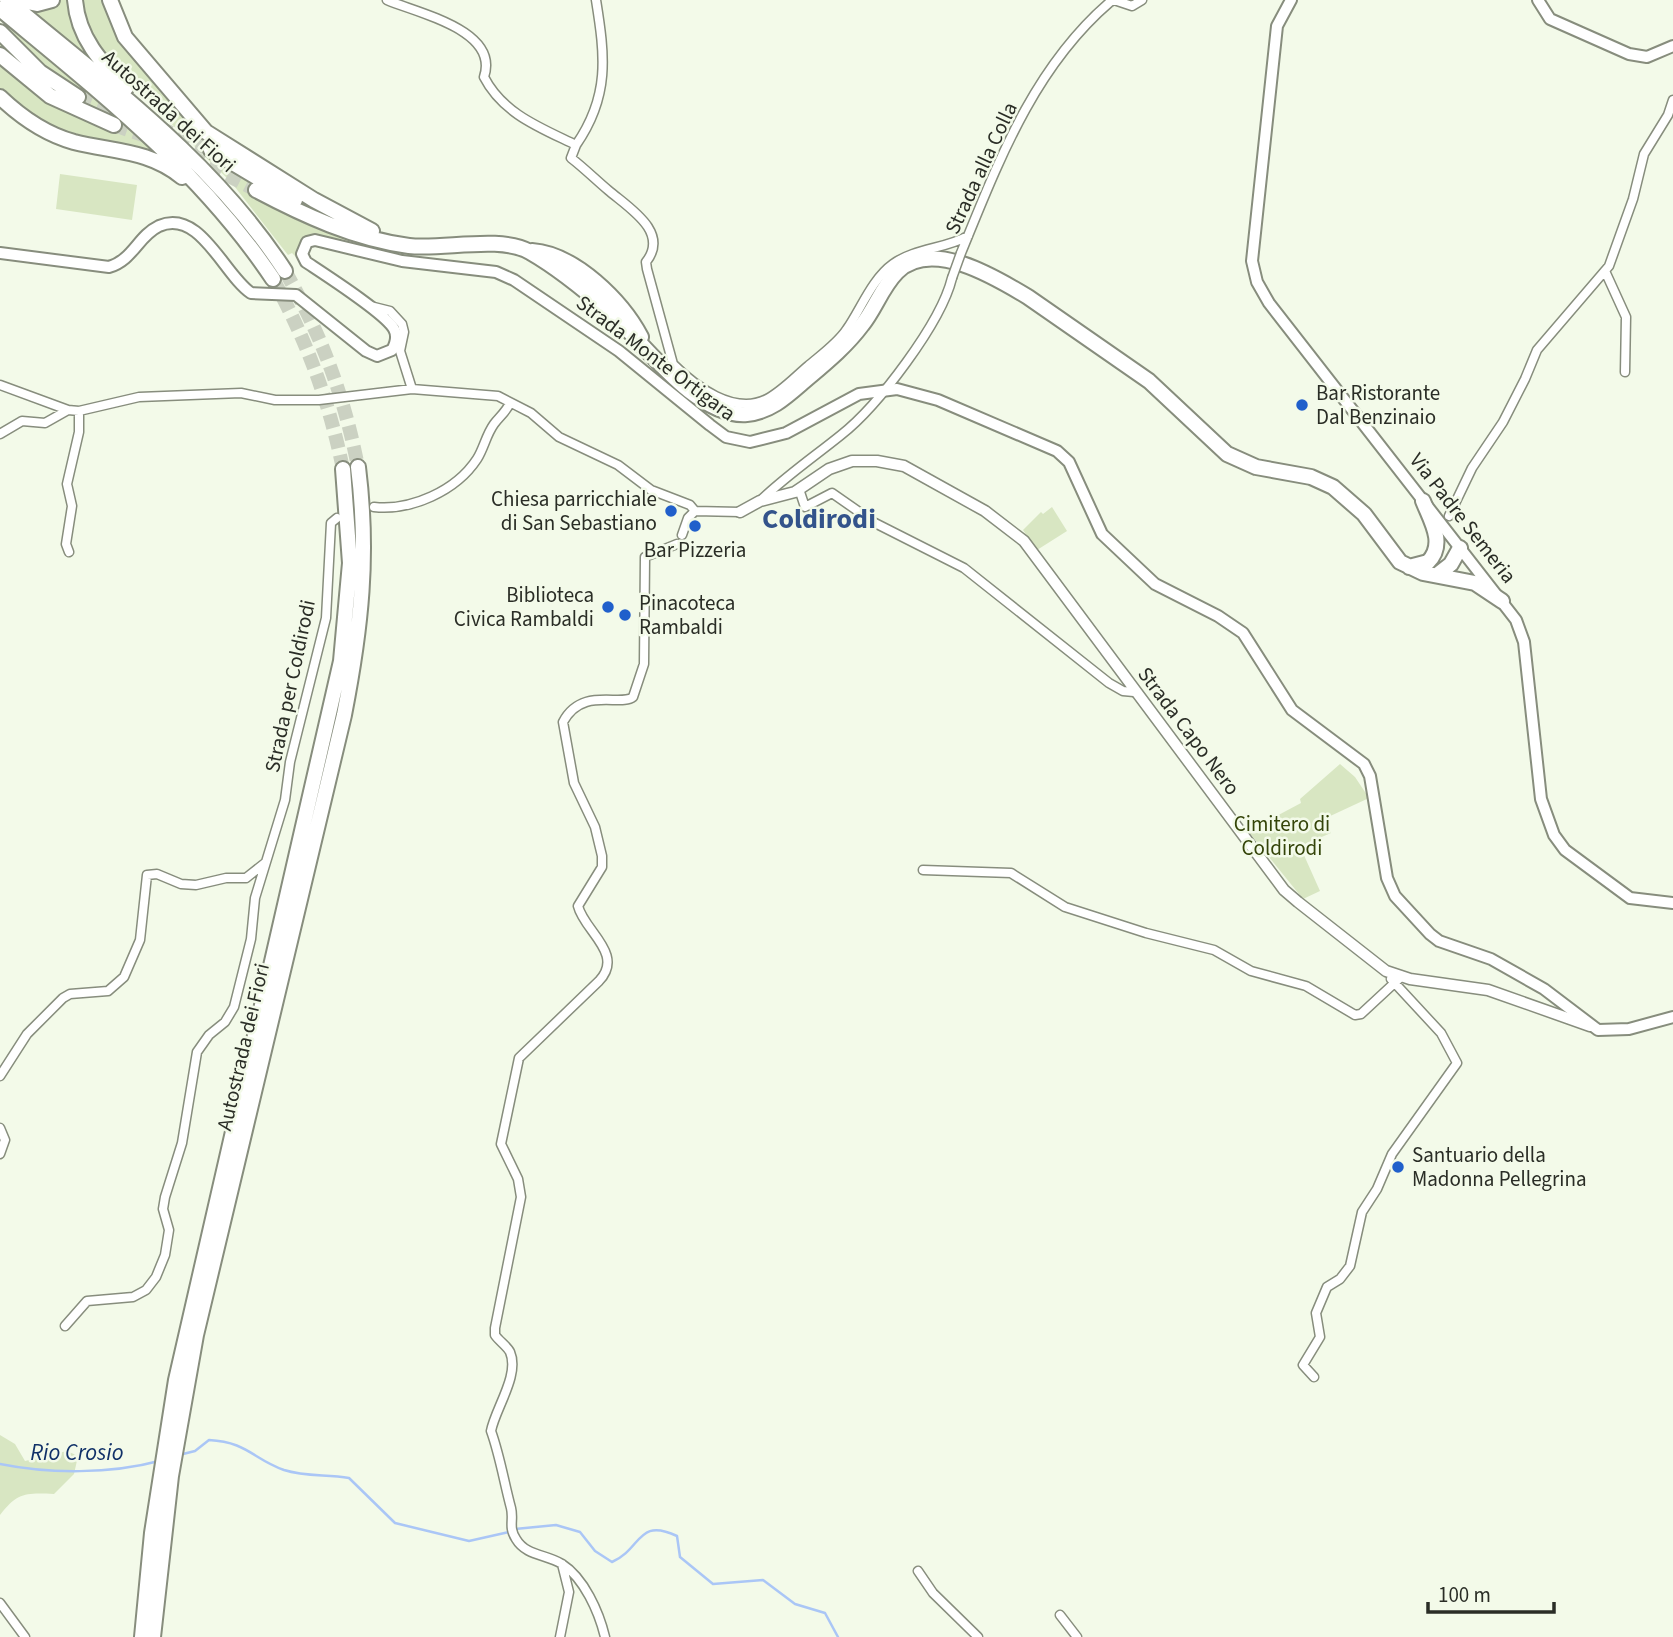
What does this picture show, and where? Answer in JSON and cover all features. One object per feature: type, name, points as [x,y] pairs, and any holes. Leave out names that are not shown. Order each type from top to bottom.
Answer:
[{"type":"highway","points":[[18,0],[37,4],[52,0]]},
{"type":"highway","points":[[75,0],[79,21],[90,47],[151,120]]},
{"type":"highway","points":[[110,0],[125,37],[191,117],[219,142],[325,207],[405,245]]},
{"type":"highway","name":"Autostrada dei Fiori","points":[[4,8],[151,120],[220,184],[279,275],[214,200],[144,129],[4,8]]},
{"type":"highway","points":[[0,32],[40,72],[78,97]]},
{"type":"highway","points":[[0,55],[50,96],[114,125]]},
{"type":"highway","points":[[0,97],[28,121],[56,136],[139,153],[158,160],[214,200]]},
{"type":"highway","points":[[211,150],[348,230]]},
{"type":"highway","points":[[256,190],[299,212],[348,230],[405,245],[502,244],[555,256],[619,302],[650,354],[673,377],[714,406],[745,414],[767,409],[846,344],[898,271],[916,260],[947,260],[1010,286],[1039,304],[1149,381],[1227,454],[1256,467],[1311,477],[1333,487],[1353,502],[1397,559],[1409,567],[1475,583],[1502,601]]},
{"type":"highway","name":"Autostrada dei Fiori","points":[[142,1637],[152,1533],[168,1425],[198,1281],[337,687],[350,563],[350,468],[365,552],[357,645],[344,715],[221,1231],[179,1425],[153,1637]]},
{"type":"highway","points":[[1423,501],[1437,534],[1432,558]]},
{"type":"highway","points":[[1409,567],[1423,565],[1432,558],[1460,548]]},
{"type":"highway","points":[[1437,575],[1451,564],[1460,548]]},
{"type":"main road","name":"Via Padre Semeria","points":[[1291,0],[1277,26],[1255,226],[1254,273],[1269,303],[1516,620],[1524,642],[1541,799],[1554,835],[1565,850],[1630,898],[1673,904]]},
{"type":"main road","points":[[1538,0],[1550,19],[1629,54],[1647,57],[1673,46]]},
{"type":"main road","name":"Strada Monte Ortigara","points":[[0,253],[109,267],[121,264],[148,233],[170,224],[194,231],[251,293],[296,295],[366,351],[383,355],[395,345],[396,333],[369,306],[306,262],[302,254],[307,242],[316,240],[402,261],[496,272],[562,310],[726,436],[750,442],[786,433],[859,394],[883,388],[917,392],[1040,443],[1069,462],[1102,534],[1155,584],[1218,616],[1243,633],[1292,710],[1364,764],[1370,776],[1387,878],[1395,896],[1423,927],[1439,940],[1492,959],[1544,989],[1590,1027]]},
{"type":"main road","name":"Strada Capo Nero","points":[[1590,1027],[1618,1031],[1673,1017]]},
{"type":"street","points":[[387,0],[437,16],[475,42],[486,53],[488,63],[484,77],[495,94],[527,122],[576,145]]},
{"type":"street","points":[[596,0],[604,57],[602,88],[598,107],[571,158],[637,213],[651,234],[653,253],[646,262],[662,333],[672,367],[693,384],[721,398],[744,404],[764,401],[779,392],[845,332],[881,277],[893,264],[928,250],[950,246],[968,236]]},
{"type":"street","name":"Strada alla Colla","points":[[760,501],[825,444],[840,435],[883,388],[927,332],[948,296],[961,253],[1012,131],[1066,46],[1110,2],[1114,0],[1132,6],[1142,0]]},
{"type":"street","points":[[1449,516],[1472,468],[1503,422],[1537,350],[1605,271],[1633,199],[1644,154],[1668,115],[1673,100]]},
{"type":"street","points":[[1605,271],[1626,317],[1628,334],[1625,372]]},
{"type":"street","points":[[369,306],[390,311],[402,324],[404,332],[400,351],[412,389]]},
{"type":"street","points":[[665,383],[674,395]]},
{"type":"street","points":[[0,384],[68,410],[79,411],[139,397],[241,393],[265,399],[319,400],[412,389],[498,396],[531,413],[559,437],[618,465],[651,490],[690,505],[695,510],[740,512]]},
{"type":"street","points":[[374,507],[389,509],[417,504],[432,497],[476,461],[494,424],[510,403]]},
{"type":"street","points":[[0,434],[26,420],[46,423],[68,410]]},
{"type":"street","points":[[69,552],[66,544],[72,506],[67,484],[79,432],[79,411]]},
{"type":"street","name":"Strada Capo Nero","points":[[740,512],[760,501],[799,489],[829,469],[852,461],[877,461],[904,466],[985,511],[1024,541],[1284,890],[1398,980],[1488,990],[1590,1027]]},
{"type":"street","points":[[799,489],[805,507],[832,493],[875,523],[964,568],[1109,683],[1123,691],[1134,692]]},
{"type":"street","points":[[682,535],[688,517],[695,510]]},
{"type":"street","name":"Strada per Coldirodi","points":[[65,1326],[87,1301],[133,1297],[146,1290],[161,1268],[169,1230],[163,1209],[165,1197],[182,1143],[197,1052],[209,1035],[225,1022],[234,1007],[251,939],[255,898],[268,861],[326,618],[331,523],[337,519]]},
{"type":"street","points":[[605,1637],[592,1602],[573,1573],[562,1564],[528,1551],[517,1541],[510,1527],[511,1509],[505,1490],[502,1461],[491,1431],[507,1391],[511,1362],[508,1349],[495,1335],[495,1328],[521,1197],[518,1178],[501,1144],[512,1104],[519,1058],[606,974],[604,948],[578,906],[602,867],[602,856],[595,827],[574,783],[563,722],[581,705],[598,699],[625,701],[633,698],[644,664],[645,558],[677,544]]},
{"type":"street","points":[[0,1076],[27,1034],[63,998],[70,994],[108,991],[124,977],[141,940],[146,875],[157,874],[181,884],[197,885],[226,878],[246,878],[268,861]]},
{"type":"street","points":[[923,870],[1011,873],[1065,907],[1146,933],[1207,948],[1251,971],[1306,986],[1355,1015],[1362,1014],[1398,980],[1441,1033],[1457,1063],[1392,1154],[1377,1189],[1358,1222],[1350,1266],[1340,1279],[1327,1287],[1316,1314],[1320,1337],[1303,1365],[1314,1377]]},
{"type":"street","points":[[0,1128],[5,1140],[0,1154]]},
{"type":"street","points":[[560,1637],[569,1592],[562,1564]]},
{"type":"street","points":[[918,1571],[933,1593],[978,1637]]},
{"type":"street","points":[[0,1603],[25,1637]]},
{"type":"street","points":[[1060,1615],[1077,1637]]},
{"type":"green space","points":[[72,0],[99,68],[25,7]]},
{"type":"green space","points":[[79,0],[105,0],[106,8],[256,184],[250,195],[299,221],[372,250],[310,235],[298,246],[299,260],[292,253],[288,255],[231,182],[111,65],[87,32]]},
{"type":"green space","points":[[0,19],[163,157],[73,138],[37,122],[0,91],[0,62],[59,97],[0,49],[0,40],[32,73],[79,90],[40,65]]},
{"type":"green space","points":[[60,174],[137,185],[132,220],[56,209]]},
{"type":"green space","points":[[1052,507],[1067,531],[1037,550],[1023,530],[1041,512],[1043,514]]},
{"type":"green space","name":"Cimitero di Coldirodi","points":[[1340,764],[1355,777],[1369,798],[1326,818],[1331,833],[1305,844],[1307,848],[1303,853],[1320,891],[1303,899],[1248,831],[1301,803],[1300,799]]},
{"type":"green space","points":[[0,1435],[15,1444],[25,1461],[67,1451],[78,1456],[74,1474],[54,1494],[23,1496],[12,1502],[0,1515]]},
{"type":"waterway","name":"Rio Crosio","points":[[179,1455],[195,1451],[209,1440],[222,1441],[241,1447],[284,1470],[349,1478],[395,1523],[469,1541],[509,1532]]},
{"type":"waterway","name":"Rio Crosio","points":[[0,1464],[39,1470],[80,1471],[121,1468],[159,1461]]},
{"type":"waterway","name":"Rio Crosio","points":[[515,1529],[556,1525],[580,1532],[595,1551],[612,1562],[647,1532],[664,1531],[677,1536],[680,1557],[713,1584],[763,1580],[795,1604],[825,1613],[838,1637]]},
{"type":"tunnel","points":[[78,97],[125,116]]},
{"type":"tunnel","points":[[114,125],[149,137]]},
{"type":"tunnel","points":[[158,127],[211,150]]},
{"type":"tunnel","points":[[190,156],[256,190]]},
{"type":"tunnel","points":[[285,271],[310,318],[330,366],[346,415],[358,467]]},
{"type":"tunnel","points":[[273,279],[316,372],[343,469]]},
{"type":"place","name":"Bar Ristorante Dal Benzinaio","points":[[1302,405]]},
{"type":"place","name":"Chiesa parricchiale di San Sebastiano","points":[[671,511]]},
{"type":"place","name":"Bar Pizzeria","points":[[695,526]]},
{"type":"place","name":"Biblioteca Civica Rambaldi","points":[[608,607]]},
{"type":"place","name":"Pinacoteca Rambaldi","points":[[625,615]]},
{"type":"place","name":"Santuario della Madonna Pellegrina","points":[[1398,1167]]},
{"type":"district","name":"Coldirodi","points":[[819,518]]}]
